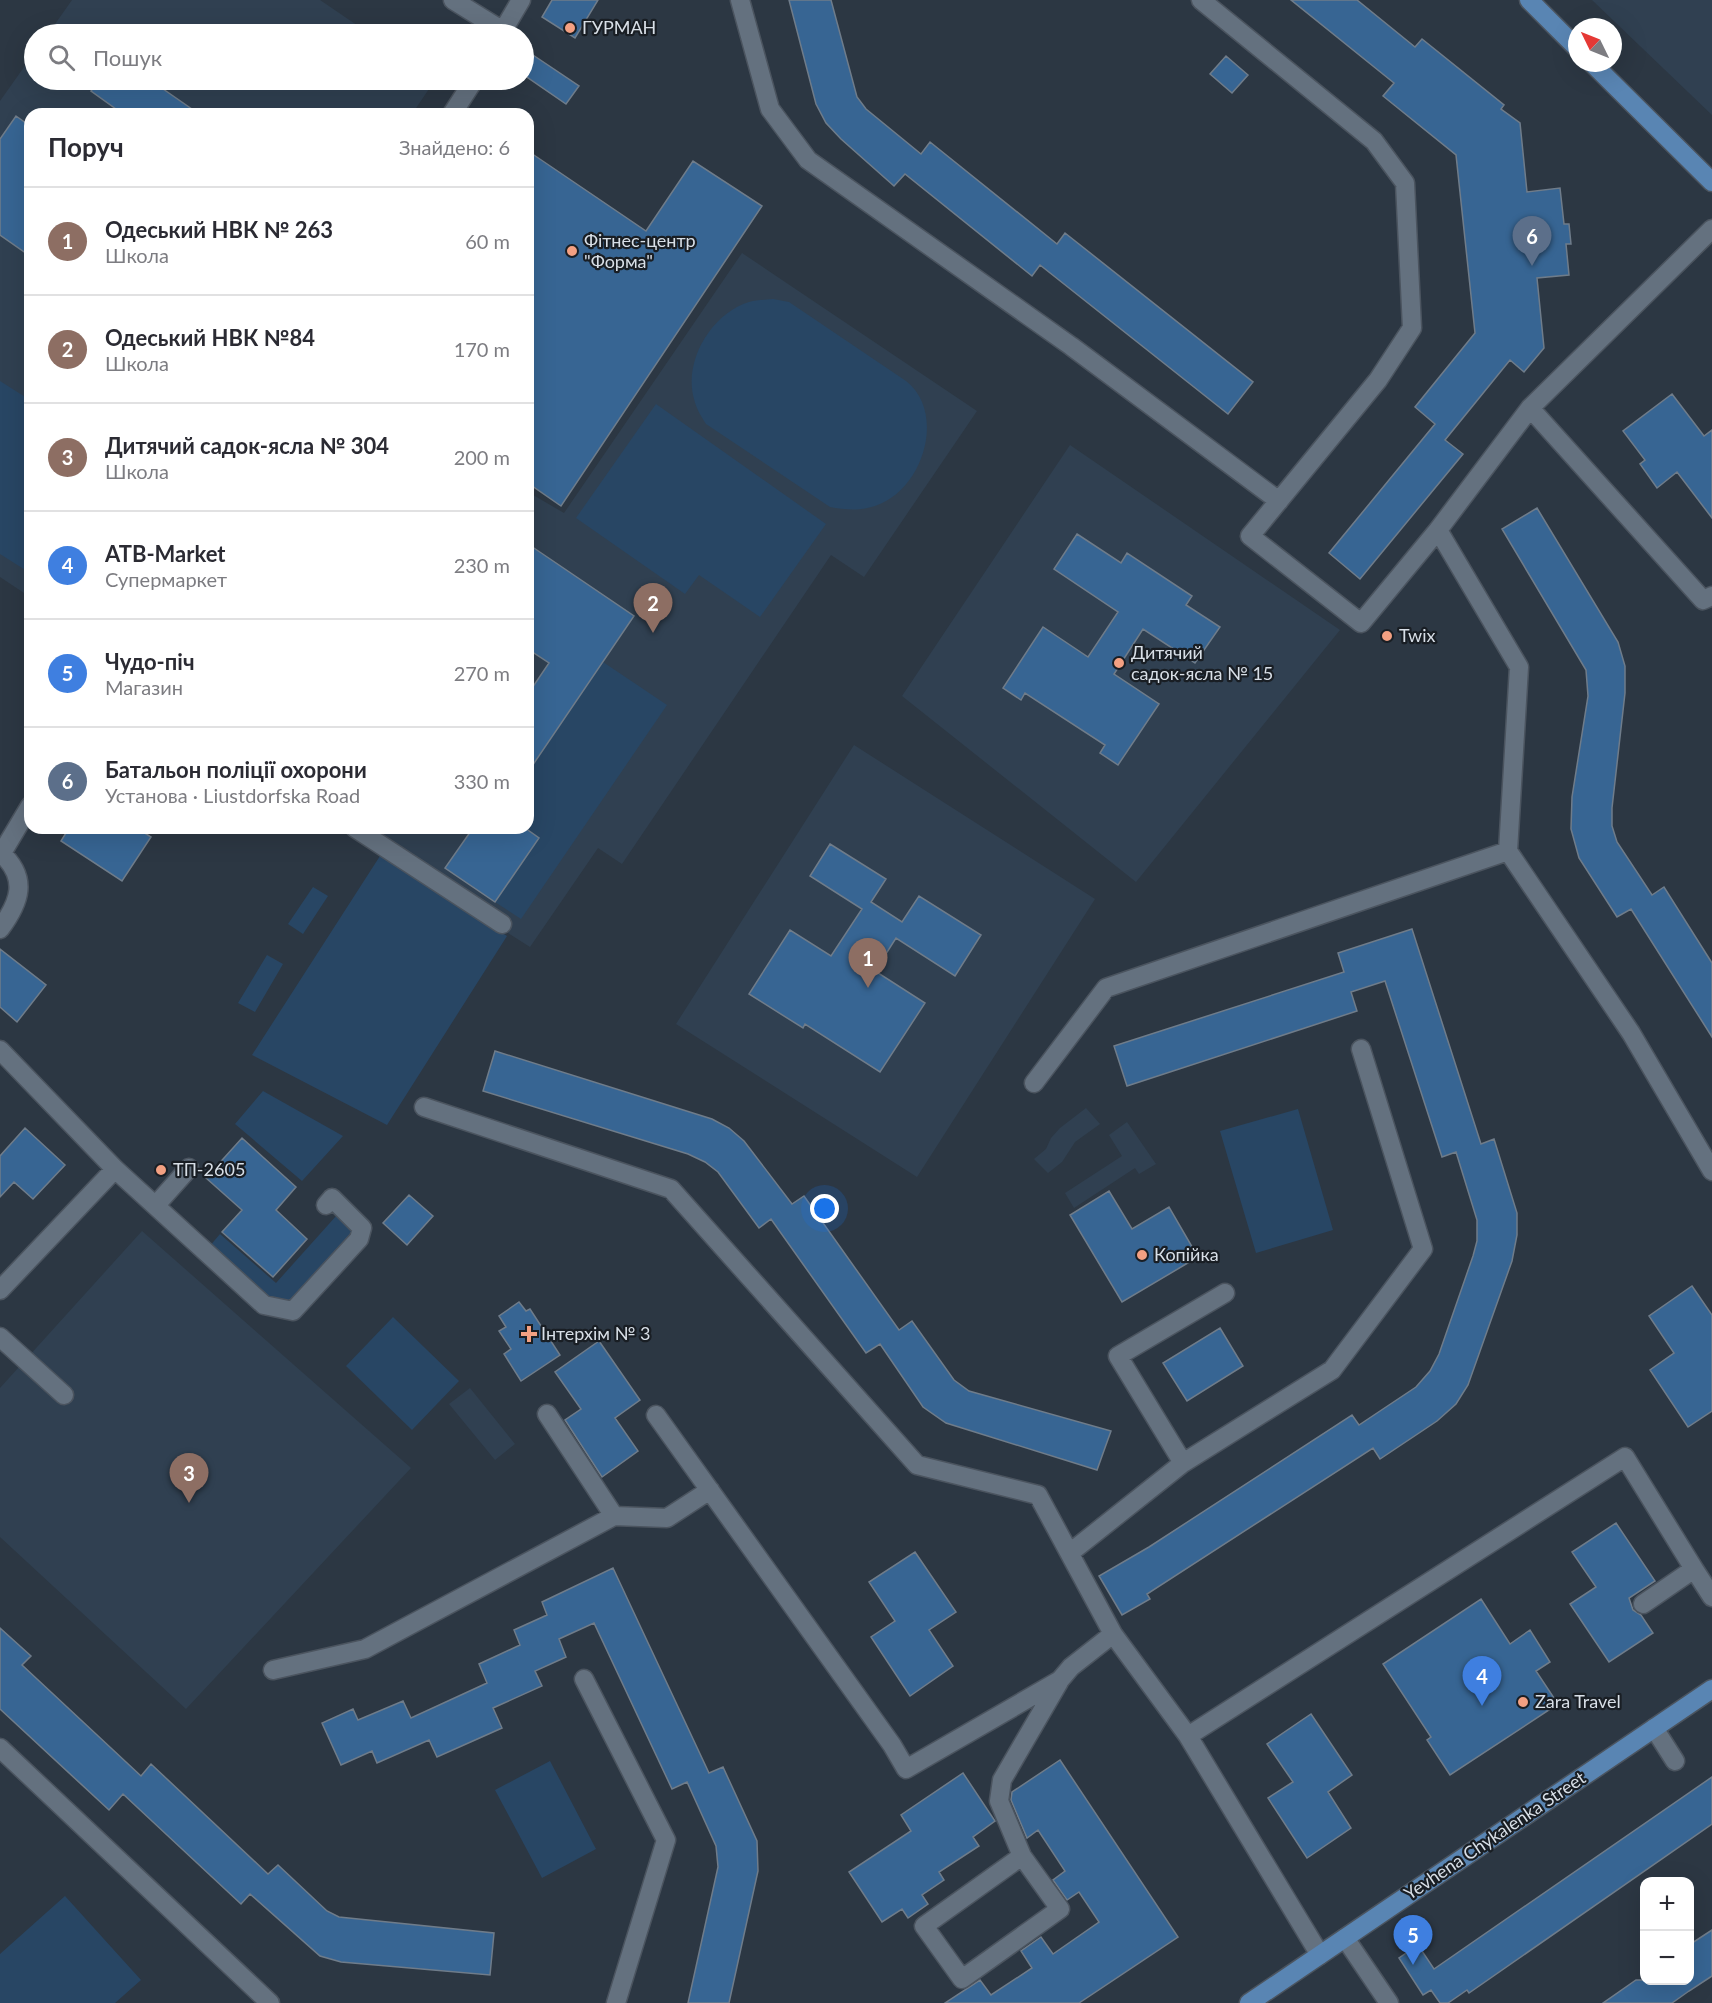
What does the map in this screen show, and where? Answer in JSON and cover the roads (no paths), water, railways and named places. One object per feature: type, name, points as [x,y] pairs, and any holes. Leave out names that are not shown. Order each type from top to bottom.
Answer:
[{"type":"main road","points":[[1529,0],[1568,39]]},
{"type":"main road","points":[[1601,72],[1712,182]]},
{"type":"main road","name":"Yevhena Chykalenka Street","points":[[1249,2003],[1712,1689]]},
{"type":"street","points":[[453,0],[489,24]]},
{"type":"street","points":[[507,24],[521,0]]},
{"type":"street","points":[[740,0],[770,109],[808,160],[1071,346],[1279,501]]},
{"type":"street","points":[[1202,0],[1374,141],[1405,183],[1412,328],[1378,380],[1250,536],[1361,623],[1438,530],[1530,408],[1712,229]]},
{"type":"street","points":[[456,108],[468,90]]},
{"type":"street","points":[[1530,408],[1703,600],[1712,596]]},
{"type":"street","points":[[1438,530],[1519,667],[1508,851],[1631,1033],[1712,1171]]},
{"type":"street","points":[[0,929],[14,910],[18,895],[18,879],[12,864],[1,852],[24,816]]},
{"type":"street","points":[[363,834],[502,924]]},
{"type":"street","points":[[1034,1083],[1106,988],[1508,851]]},
{"type":"street","points":[[1071,1552],[1183,1463],[1332,1370],[1423,1250],[1361,1049]]},
{"type":"street","points":[[0,1050],[115,1169],[264,1305],[293,1311],[359,1239],[362,1228],[332,1198],[326,1205]]},
{"type":"street","points":[[424,1107],[671,1189],[917,1465],[1038,1495],[1071,1552],[1113,1634],[1188,1736],[1320,1954]]},
{"type":"street","points":[[156,1205],[189,1168]]},
{"type":"street","points":[[0,1290],[115,1169]]},
{"type":"street","points":[[1183,1463],[1118,1356],[1225,1293]]},
{"type":"street","points":[[0,1337],[64,1395]]},
{"type":"street","points":[[547,1414],[614,1516]]},
{"type":"street","points":[[656,1415],[892,1745],[906,1769],[1060,1680]]},
{"type":"street","points":[[1188,1736],[1625,1456],[1712,1597]]},
{"type":"street","points":[[273,1670],[364,1649],[614,1516],[667,1518],[710,1490]]},
{"type":"street","points":[[1643,1604],[1694,1569]]},
{"type":"street","points":[[1022,1856],[924,1926],[962,1979],[1060,1909],[1022,1856],[999,1800],[1002,1780],[1060,1680],[1071,1667],[1113,1634]]},
{"type":"street","points":[[584,1679],[666,1840],[616,2003]]},
{"type":"street","points":[[1654,1728],[1675,1761]]},
{"type":"street","points":[[0,1749],[270,2003]]},
{"type":"street","points":[[1346,1938],[1389,2003]]},
{"type":"place","name":"ГУРМАН","points":[[570,28]]},
{"type":"place","name":"Фітнес-центр \"Форма\"","points":[[572,251]]},
{"type":"place","name":"Батальон поліції охорони","points":[[1532,266]]},
{"type":"place","name":"Одеський НВК №84","points":[[653,633]]},
{"type":"place","name":"Twix","points":[[1387,636]]},
{"type":"place","name":"Дитячий садок-ясла № 15","points":[[1119,663]]},
{"type":"place","name":"Одеський НВК № 263","points":[[868,988]]},
{"type":"place","name":"ТП-2605","points":[[161,1170]]},
{"type":"place","name":"Копійка","points":[[1142,1255]]},
{"type":"place","name":"Інтерхім № 3","points":[[529,1334]]},
{"type":"place","name":"Дитячий садок-ясла № 304","points":[[189,1503]]},
{"type":"place","name":"Zara Travel","points":[[1523,1702]]},
{"type":"place","name":"ATB-Market","points":[[1482,1706]]},
{"type":"place","name":"Чудо-піч","points":[[1413,1965]]}]
